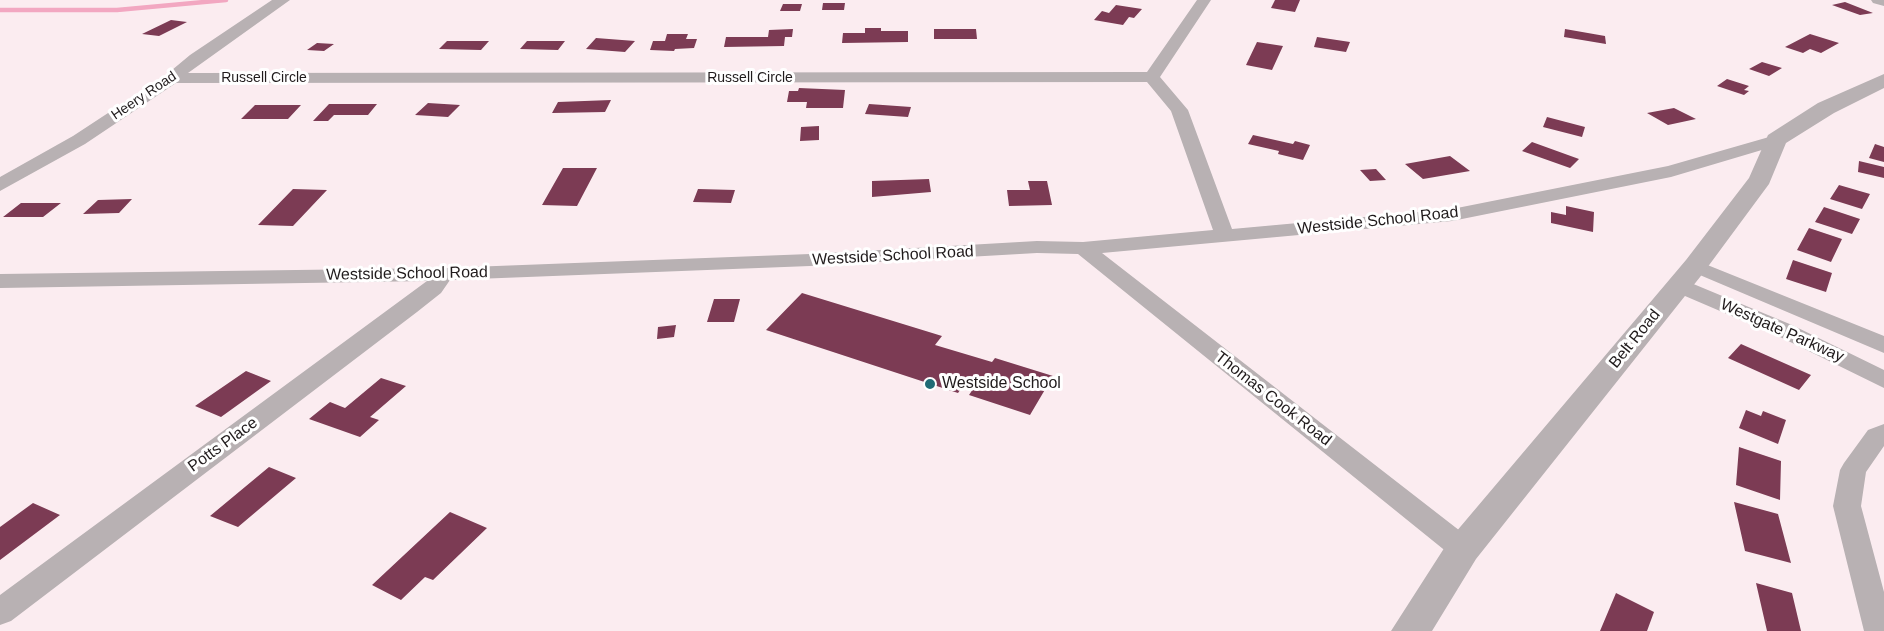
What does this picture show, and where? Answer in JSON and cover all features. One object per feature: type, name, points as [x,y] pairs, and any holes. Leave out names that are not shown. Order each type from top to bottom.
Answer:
[{"type":"street","name":"Heery Road","points":[[0,185],[79,140],[172,78],[196,58],[267,8],[283,0]]},
{"type":"street","points":[[1204,0],[1152,77],[1179,110],[1225,236]]},
{"type":"street","points":[[1878,0],[1884,2]]},
{"type":"street","name":"Russell Circle","points":[[172,78],[1152,77]]},
{"type":"street","points":[[1776,140],[1826,108],[1884,80]]},
{"type":"street","name":"Westside School Road","points":[[0,281],[444,274],[810,260],[1037,247],[1083,248],[1452,215],[1671,171],[1776,140]]},
{"type":"street","name":"Belt Road","points":[[1411,631],[1463,549],[1687,276],[1761,179],[1776,140]]},
{"type":"street","name":"Thomas Cook Road","points":[[1083,248],[1463,549]]},
{"type":"street","name":"Potts Place","points":[[0,612],[410,307],[433,288],[444,274]]},
{"type":"street","name":"Westgate Parkway","points":[[1687,276],[1843,326],[1884,345]]},
{"type":"street","name":"Westgate Parkway","points":[[1687,276],[1784,330],[1884,380]]},
{"type":"street","points":[[1879,631],[1873,570],[1847,506],[1853,470],[1877,437],[1884,433]]},
{"type":"building","points":[[1275,0],[1300,0],[1295,12],[1271,8]]},
{"type":"building","points":[[1845,2],[1873,13],[1860,15],[1832,5]]},
{"type":"building","points":[[823,3],[845,3],[844,10],[822,10]]},
{"type":"building","points":[[783,4],[802,4],[800,11],[780,11]]},
{"type":"building","points":[[1116,5],[1142,9],[1134,18],[1129,17],[1123,25],[1094,20],[1102,11],[1109,13]]},
{"type":"building","points":[[171,20],[187,22],[159,36],[142,34]]},
{"type":"building","points":[[865,28],[881,28],[881,31],[908,31],[908,42],[842,43],[843,33],[865,33]]},
{"type":"building","points":[[793,29],[792,37],[785,37],[784,46],[724,47],[726,37],[768,37],[769,30]]},
{"type":"building","points":[[934,29],[976,29],[977,39],[934,39]]},
{"type":"building","points":[[1565,29],[1605,36],[1606,44],[1564,37]]},
{"type":"building","points":[[667,34],[688,34],[686,39],[697,39],[694,48],[675,49],[674,51],[650,50],[653,41],[665,41]]},
{"type":"building","points":[[1810,34],[1839,43],[1821,53],[1810,49],[1803,53],[1785,47]]},
{"type":"building","points":[[1317,37],[1350,42],[1346,52],[1314,47]]},
{"type":"building","points":[[596,38],[635,41],[625,52],[586,49]]},
{"type":"building","points":[[447,41],[489,41],[481,50],[439,49]]},
{"type":"building","points":[[527,41],[565,41],[558,50],[520,49]]},
{"type":"building","points":[[1257,42],[1283,46],[1272,70],[1246,65]]},
{"type":"building","points":[[317,43],[334,44],[324,51],[307,50]]},
{"type":"building","points":[[1762,62],[1782,68],[1769,76],[1749,69]]},
{"type":"building","points":[[1727,79],[1749,86],[1744,90],[1749,91],[1744,95],[1717,86]]},
{"type":"building","points":[[799,88],[845,90],[843,108],[806,108],[807,102],[787,102],[789,91],[798,91]]},
{"type":"building","points":[[611,100],[605,112],[552,113],[558,102]]},
{"type":"building","points":[[428,103],[460,105],[448,117],[415,115]]},
{"type":"building","points":[[329,104],[377,104],[368,115],[334,115],[328,121],[313,121]]},
{"type":"building","points":[[869,104],[911,107],[908,117],[865,114]]},
{"type":"building","points":[[255,105],[301,105],[288,119],[241,119]]},
{"type":"building","points":[[1674,108],[1696,119],[1668,125],[1647,113]]},
{"type":"building","points":[[1547,117],[1585,127],[1582,137],[1543,127]]},
{"type":"building","points":[[819,126],[819,140],[800,141],[801,127]]},
{"type":"building","points":[[1253,135],[1293,144],[1295,141],[1310,145],[1303,160],[1278,154],[1279,151],[1248,144]]},
{"type":"building","points":[[1532,142],[1579,159],[1570,168],[1522,151]]},
{"type":"building","points":[[1875,144],[1884,147],[1884,162],[1869,158]]},
{"type":"building","points":[[1450,156],[1470,171],[1423,179],[1405,164]]},
{"type":"building","points":[[1859,161],[1884,167],[1884,178],[1858,172]]},
{"type":"building","points":[[563,168],[597,168],[577,206],[542,205]]},
{"type":"building","points":[[1376,169],[1386,180],[1370,181],[1360,170]]},
{"type":"building","points":[[929,179],[931,192],[872,197],[872,181]]},
{"type":"building","points":[[1028,181],[1047,181],[1052,205],[1009,206],[1007,190],[1030,190]]},
{"type":"building","points":[[1839,185],[1870,194],[1862,209],[1830,199]]},
{"type":"building","points":[[293,189],[327,190],[293,226],[258,225]]},
{"type":"building","points":[[698,189],[735,190],[731,203],[693,202]]},
{"type":"building","points":[[132,199],[119,213],[83,214],[98,200]]},
{"type":"building","points":[[21,203],[61,203],[43,217],[3,217]]},
{"type":"building","points":[[1566,206],[1594,212],[1593,232],[1551,223],[1551,212],[1566,215]]},
{"type":"building","points":[[1824,207],[1860,219],[1852,234],[1815,222]]},
{"type":"building","points":[[1809,228],[1842,239],[1831,262],[1797,250]]},
{"type":"building","points":[[1793,260],[1832,273],[1826,292],[1786,279]]},
{"type":"building","points":[[802,293],[942,336],[935,345],[992,362],[995,358],[1053,376],[1030,415],[969,395],[975,386],[965,383],[958,393],[766,330]]},
{"type":"building","points":[[714,299],[740,299],[734,322],[707,322]]},
{"type":"building","points":[[676,325],[674,337],[657,339],[658,327]]},
{"type":"building","points":[[1741,344],[1811,375],[1799,390],[1728,358]]},
{"type":"building","points":[[246,371],[271,381],[221,417],[195,406]]},
{"type":"building","points":[[381,378],[406,386],[370,417],[379,420],[360,437],[309,419],[330,402],[345,408]]},
{"type":"building","points":[[1746,410],[1761,416],[1763,411],[1786,420],[1778,444],[1739,428]]},
{"type":"building","points":[[1739,447],[1781,461],[1780,500],[1736,485]]},
{"type":"building","points":[[269,467],[296,478],[238,527],[210,516]]},
{"type":"building","points":[[1734,502],[1778,514],[1791,563],[1745,551]]},
{"type":"building","points":[[33,503],[60,515],[0,560],[0,527]]},
{"type":"building","points":[[450,512],[487,528],[433,580],[425,577],[401,600],[372,585]]},
{"type":"building","points":[[1756,583],[1792,593],[1801,631],[1767,631]]},
{"type":"building","points":[[1616,593],[1654,612],[1647,631],[1600,631]]},
{"type":"waterway","points":[[0,10],[117,10],[226,0]]},
{"type":"place","name":"Westside School","points":[[930,384]]}]
